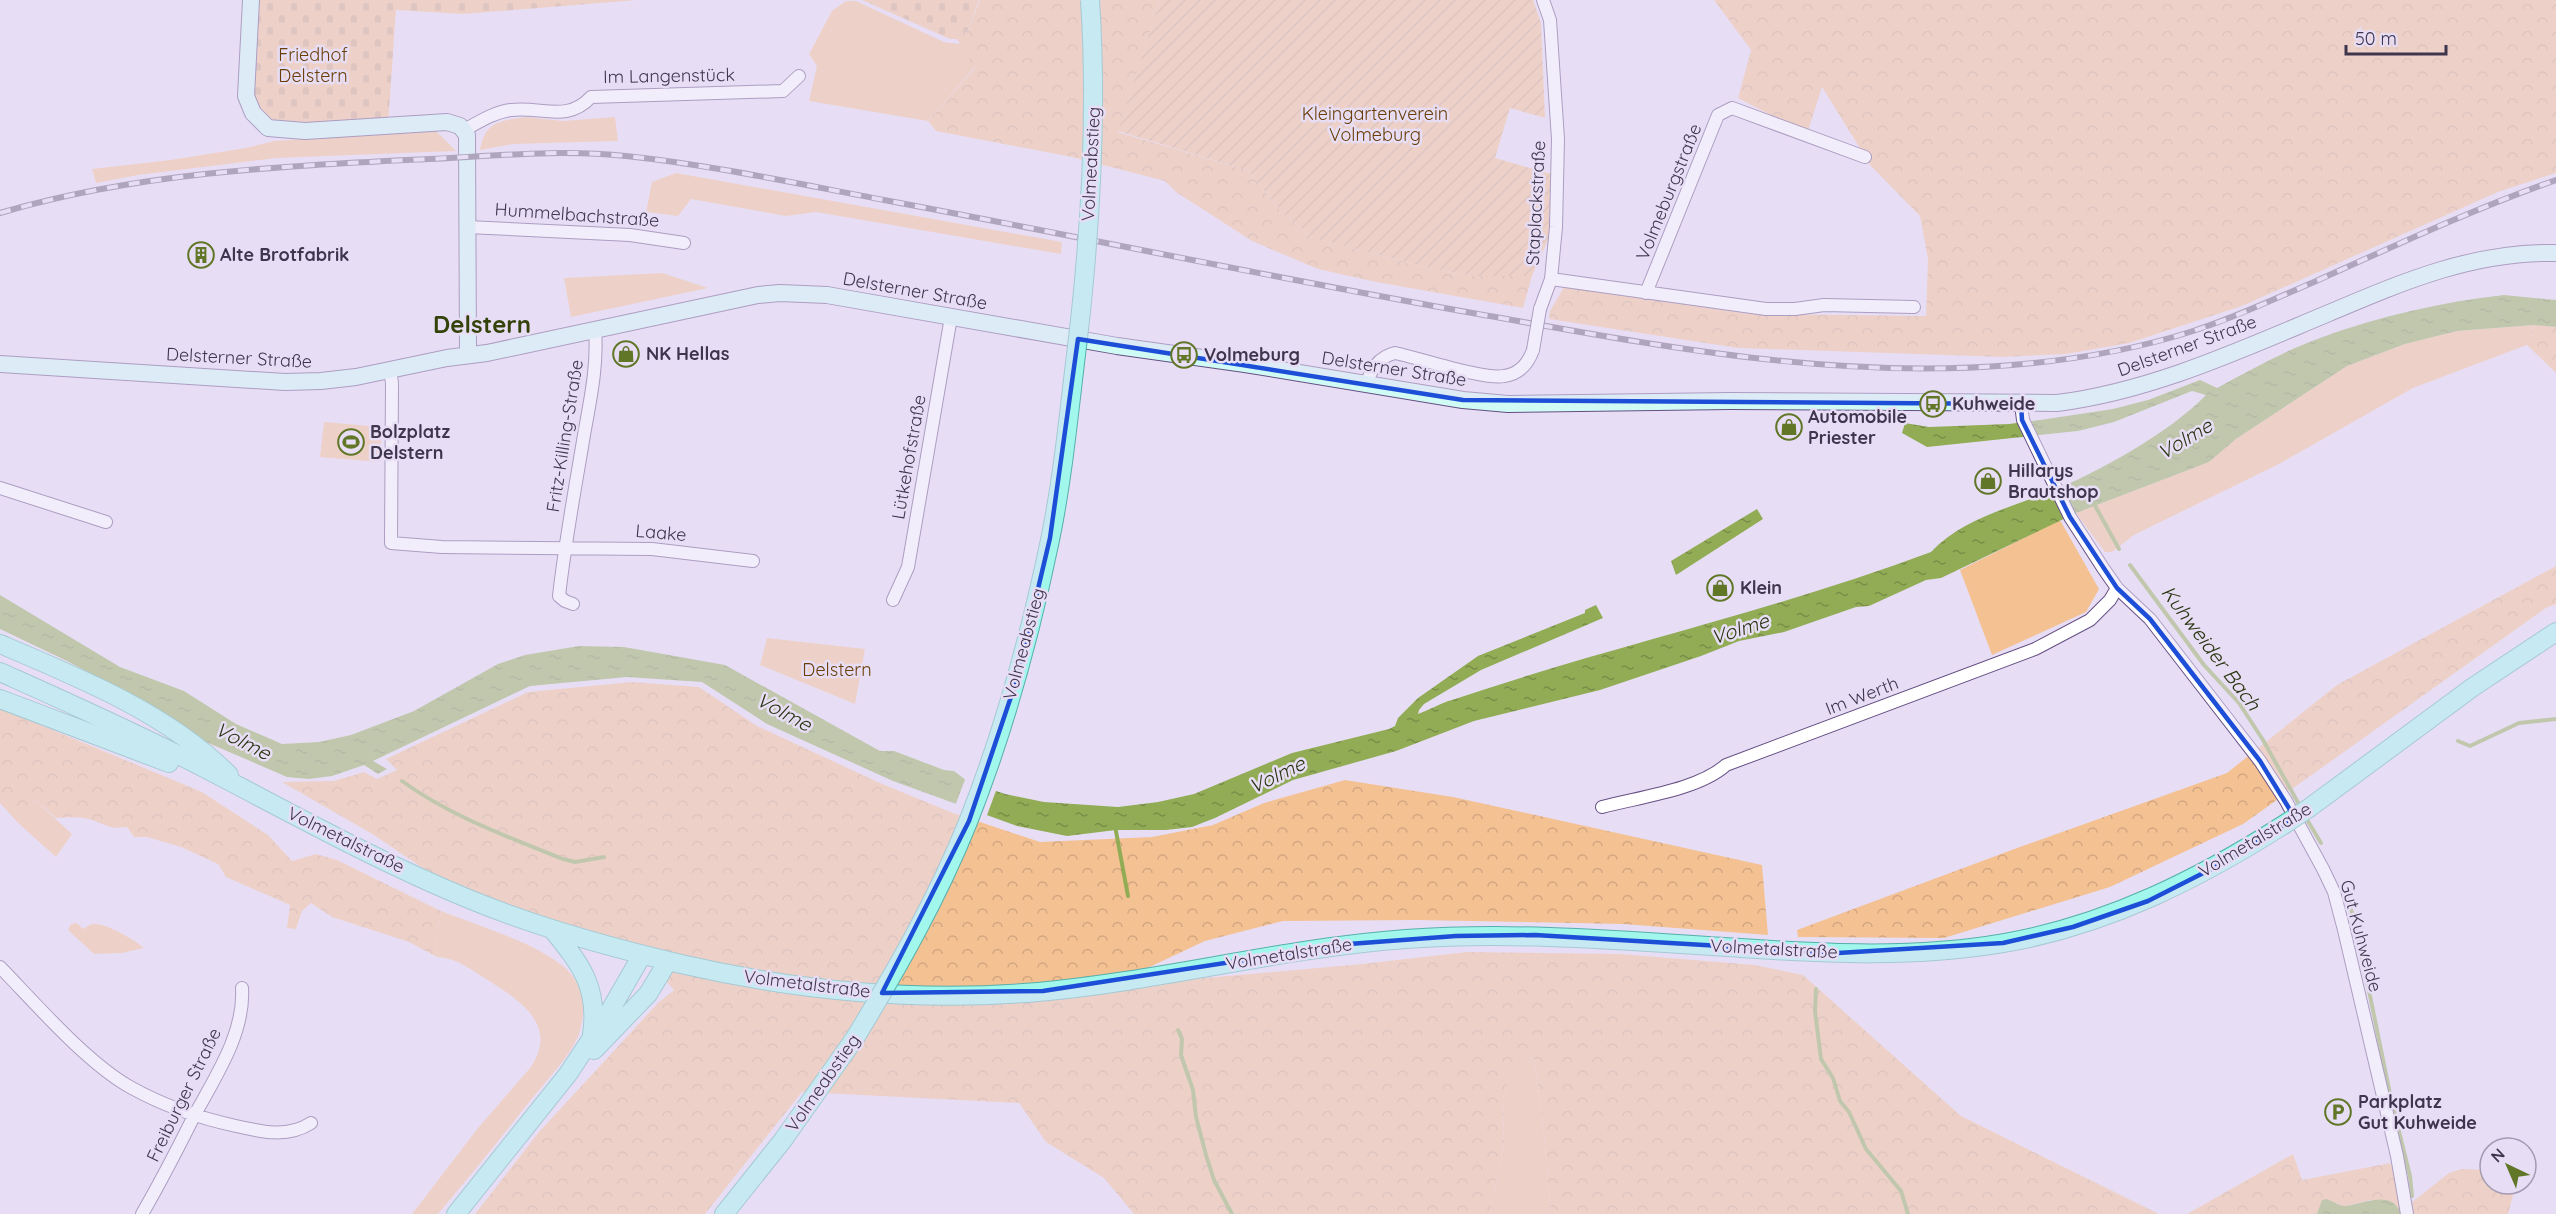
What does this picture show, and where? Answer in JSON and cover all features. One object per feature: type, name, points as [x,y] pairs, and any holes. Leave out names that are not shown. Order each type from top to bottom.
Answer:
[{"type":"main road","name":"Volmeabstieg","points":[[724,1214],[783,1140],[855,1038],[902,959],[945,875],[969,821],[1016,682],[1050,538],[1084,290],[1094,99],[1090,0]]},
{"type":"main road","name":"Volmetalstraße","points":[[0,672],[81,708],[465,897],[552,929],[642,955],[792,986],[847,992],[955,996],[1043,991],[1349,944],[1402,939],[1535,935],[1819,953],[1911,952],[2003,943],[2073,927],[2148,901],[2231,859],[2289,822],[2473,687],[2556,632]]},
{"type":"main road","points":[[0,644],[96,687],[138,710],[214,759],[243,789]]},
{"type":"main road","points":[[0,699],[176,766],[201,767]]},
{"type":"main road","points":[[552,929],[569,950],[591,989],[594,1011],[591,1041]]},
{"type":"main road","points":[[456,1214],[568,1074],[591,1041],[642,955]]},
{"type":"main road","points":[[568,1074],[600,1045],[648,994],[668,961]]},
{"type":"street","points":[[251,0],[246,96],[253,113],[268,128],[290,131],[447,122],[464,130]]},
{"type":"street","name":"Staplackstraße","points":[[1366,385],[1371,370],[1387,355],[1395,353],[1493,377],[1519,370],[1530,359],[1540,309],[1551,279],[1556,227],[1558,137],[1551,20],[1544,0]]},
{"type":"street","name":"Im Langenstück","points":[[464,130],[491,116],[510,110],[564,112],[581,107],[591,97],[783,92],[799,76]]},
{"type":"street","name":"Volmeburgstraße","points":[[1646,293],[1718,115],[1732,108],[1865,158]]},
{"type":"street","name":"Hummelbachstraße","points":[[464,130],[468,141],[468,355]]},
{"type":"street","name":"Hummelbachstraße","points":[[467,227],[630,235],[684,243]]},
{"type":"street","name":"Delsterner Straße","points":[[0,364],[285,382],[321,381],[487,353],[758,295],[780,293],[827,295],[1422,395],[1509,404],[1730,401],[2022,412],[2139,387],[2205,364],[2420,275],[2492,257],[2556,253]]},
{"type":"street","points":[[1551,279],[1766,309],[1795,309],[1824,305],[1914,307]]},
{"type":"street","name":"Lütkehofstraße","points":[[893,600],[908,567],[951,317]]},
{"type":"street","name":"Fritz-Killing-Straße","points":[[565,546],[590,400],[597,347],[596,330]]},
{"type":"street","name":"Laake","points":[[390,370],[392,383],[391,543],[442,547],[565,546],[652,549],[753,561]]},
{"type":"street","name":"Gut Kuhweide","points":[[2022,412],[2033,441],[2070,518],[2116,588],[2150,619],[2260,761],[2286,801],[2323,869],[2334,892],[2344,930],[2397,1156],[2407,1214]]},
{"type":"street","points":[[0,488],[106,522]]},
{"type":"street","points":[[565,546],[560,596],[573,604]]},
{"type":"street","name":"Im Werth","points":[[1602,807],[1679,787],[1718,773],[1726,765],[2035,649],[2090,620],[2110,600],[2116,588]]},
{"type":"street","points":[[0,967],[100,1066],[129,1087],[194,1117],[280,1134],[301,1130],[310,1123]]},
{"type":"street","name":"Freiburger Straße","points":[[142,1214],[214,1082],[243,1006],[242,988]]},
{"type":"highlighted area","points":[[1078,339],[1463,400],[2021,404],[2022,420],[2070,517],[2117,588],[2150,619],[2260,761],[2295,818],[2231,859],[2148,901],[2073,927],[2003,943],[1838,953],[1535,935],[1456,936],[1349,944],[1043,991],[882,993],[969,821],[1016,682],[1050,538]]},
{"type":"green space","name":"Friedhof Delstern","points":[[251,0],[637,0],[463,14],[396,10],[388,125],[260,122],[247,72]]},
{"type":"green space","points":[[862,0],[979,0],[968,30],[957,39],[950,39]]},
{"type":"green space","points":[[980,0],[1160,0],[1118,132],[1249,171],[1282,213],[1314,238],[1420,266],[1471,276],[1532,276],[1523,308],[1376,282],[1318,269],[1252,241],[1176,192],[1165,181],[1072,157],[936,131],[928,121],[975,68],[957,39],[968,30]]},
{"type":"green space","name":"Kleingartenverein Volmeburg","points":[[1160,0],[1533,0],[1541,23],[1545,118],[1510,108],[1495,158],[1552,174],[1551,233],[1532,276],[1471,276],[1420,266],[1314,238],[1282,213],[1249,171],[1118,131]]},
{"type":"green space","points":[[1714,0],[2556,0],[2556,173],[2498,192],[2242,306],[2129,343],[2066,354],[2003,357],[1738,348],[1549,319],[1550,311],[1564,287],[1750,314],[1926,316],[1928,259],[1920,216],[1871,166],[1822,87],[1807,134],[1738,98],[1751,50]]},
{"type":"green space","points":[[846,1],[856,1],[944,42],[960,44],[975,67],[928,121],[809,101],[817,66],[809,54],[832,11]]},
{"type":"green space","points":[[526,117],[563,121],[615,117],[618,141],[513,144],[480,150],[486,133],[495,124]]},
{"type":"green space","points":[[435,130],[456,151],[276,158],[138,175],[96,183],[92,169],[170,160],[246,148],[274,141]]},
{"type":"green space","points":[[676,173],[1062,242],[1061,254],[816,212],[786,216],[691,199],[678,216],[646,212],[652,182]]},
{"type":"green space","points":[[662,273],[708,288],[571,317],[564,278]]},
{"type":"green space","points":[[2534,325],[2527,345],[2413,388],[2279,464],[2134,535],[2112,552],[2105,552],[2076,513],[2209,462],[2236,439],[2347,366],[2405,344],[2457,331]]},
{"type":"green space","points":[[2534,325],[2556,327],[2556,373],[2527,345]]},
{"type":"green space","name":"Bolzplatz Delstern","points":[[324,422],[382,427],[379,462],[320,457]]},
{"type":"green space","points":[[2060,520],[2099,589],[2086,612],[1992,655],[1960,570]]},
{"type":"green space","points":[[2556,566],[2556,604],[2546,608],[2243,824],[2110,887],[1944,938],[1798,937],[1797,930],[2227,773],[2337,685]]},
{"type":"green space","name":"Delstern","points":[[767,638],[865,649],[855,704],[760,665]]},
{"type":"green space","points":[[632,682],[699,687],[757,726],[880,783],[953,813],[1040,842],[1152,837],[1213,825],[1264,803],[1345,780],[1453,797],[1762,865],[1768,935],[1623,924],[1417,920],[1283,921],[1205,941],[1126,978],[1127,985],[1362,964],[1467,952],[1621,954],[1755,965],[1803,975],[1961,1116],[2159,1214],[1551,1214],[1544,1133],[1534,1058],[1510,1075],[1503,1099],[1504,1144],[1490,1214],[1134,1214],[1104,1178],[1046,1142],[1019,1103],[802,1092],[705,1214],[475,1214],[539,1132],[658,1003],[674,990],[642,955],[465,897],[374,835],[282,782],[334,781],[364,772],[377,779],[397,770],[386,759],[528,692]]},
{"type":"green space","points":[[0,708],[202,792],[268,835],[292,861],[316,854],[337,860],[441,911],[436,944],[437,957],[409,942],[332,917],[311,903],[302,911],[296,929],[287,928],[290,905],[226,877],[218,864],[181,847],[147,837],[134,837],[127,827],[110,827],[90,819],[56,818],[35,800],[18,823],[0,803]]},
{"type":"green space","points":[[35,800],[72,834],[56,857],[18,823]]},
{"type":"green space","points":[[441,911],[529,945],[560,964],[571,974],[580,989],[583,1017],[579,1035],[565,1058],[438,1214],[412,1214],[478,1128],[530,1068],[538,1053],[540,1039],[538,1026],[532,1015],[511,996],[463,965],[451,959],[437,957],[436,944]]},
{"type":"green space","points":[[77,923],[83,929],[92,924],[104,926],[127,936],[144,948],[122,953],[94,954],[68,930],[71,924]]},
{"type":"green space","points":[[1534,1058],[1544,1133],[1551,1214],[1490,1214],[1504,1144],[1503,1099],[1510,1075]]},
{"type":"green space","points":[[2293,1154],[2302,1180],[2390,1163],[2411,1203],[2449,1173],[2462,1169],[2478,1170],[2478,1196],[2513,1196],[2508,1214],[2401,1214],[2371,1200],[2342,1207],[2337,1203],[2317,1214],[2187,1214]]},
{"type":"water","name":"Volme","points":[[2504,295],[2556,300],[2556,327],[2534,325],[2457,331],[2405,344],[2347,366],[2236,439],[2209,462],[2076,513],[1941,578],[1926,580],[1869,606],[1856,607],[1784,632],[1739,641],[1600,690],[1474,721],[1396,751],[1293,780],[1192,827],[1166,830],[1116,830],[1067,836],[1017,826],[893,781],[767,724],[702,682],[627,677],[530,686],[373,761],[387,769],[378,774],[364,765],[332,776],[309,779],[287,777],[206,742],[131,695],[0,629],[0,595],[120,667],[184,691],[236,724],[282,744],[319,742],[351,735],[414,711],[498,664],[525,655],[579,646],[624,647],[725,665],[880,751],[894,751],[944,770],[954,771],[967,781],[1005,794],[1044,802],[1118,807],[1158,802],[1194,794],[1292,753],[1389,729],[1395,726],[1398,718],[1418,698],[1478,656],[1585,613],[1585,610],[1596,605],[1603,618],[1481,670],[1424,704],[1418,714],[1448,701],[1572,662],[1752,611],[1931,552],[1943,541],[1971,523],[2069,484],[2111,463],[2173,423],[2206,395],[2192,391],[2114,422],[2078,431],[1927,447],[1902,433],[1905,423],[1929,427],[2009,424],[2113,409],[2148,400],[2200,380],[2217,388],[2280,355],[2343,330],[2411,311]]},
{"type":"water","points":[[1757,509],[1763,519],[1676,575],[1671,561]]},
{"type":"water","points":[[2327,1199],[2345,1206],[2384,1200],[2397,1206],[2401,1214],[2317,1214],[2322,1200]]},
{"type":"pier","points":[[966,777],[997,788],[986,818],[955,806]]},
{"type":"waterway","name":"Kuhweider Bach","points":[[2093,502],[2119,549]]},
{"type":"waterway","name":"Kuhweider Bach","points":[[2130,565],[2204,665],[2239,703],[2263,740],[2301,808]]},
{"type":"waterway","points":[[2458,741],[2470,746],[2519,723],[2556,719]]},
{"type":"waterway","points":[[402,781],[460,815],[563,859],[575,862],[604,857]]},
{"type":"waterway","name":"Kuhweider Bach","points":[[2306,818],[2321,843]]},
{"type":"waterway","points":[[1115,826],[1128,896]]},
{"type":"waterway","name":"Kuhweider Bach","points":[[2347,897],[2355,922],[2391,1099],[2410,1176],[2412,1196]]},
{"type":"waterway","points":[[1816,989],[1815,1011],[1821,1059],[1833,1078],[1840,1101],[1849,1112],[1866,1149],[1901,1191],[1908,1214]]},
{"type":"waterway","points":[[1178,1030],[1182,1039],[1181,1055],[1193,1090],[1196,1117],[1206,1155],[1214,1180],[1232,1214]]},
{"type":"railway","points":[[0,213],[106,188],[213,173],[503,155],[602,154],[691,164],[755,175],[1329,287],[1677,348],[1810,364],[1877,368],[1945,368],[2012,365],[2081,357],[2148,344],[2193,331],[2254,308],[2464,216],[2556,180]]},
{"type":"place","name":"Alte Brotfabrik","points":[[201,255]]},
{"type":"place","name":"NK Hellas","points":[[626,354]]},
{"type":"place","name":"Volmeburg","points":[[1184,355]]},
{"type":"place","name":"Kuhweide","points":[[1933,404]]},
{"type":"place","name":"Automobile Priester","points":[[1789,427]]},
{"type":"place","name":"Bolzplatz Delstern","points":[[351,442]]},
{"type":"place","name":"Hillarys Brautshop","points":[[1988,481]]},
{"type":"place","name":"Klein","points":[[1720,588]]},
{"type":"place","name":"Parkplatz Gut Kuhweide","points":[[2338,1112]]},
{"type":"district","name":"Delstern","points":[[482,325]]}]
